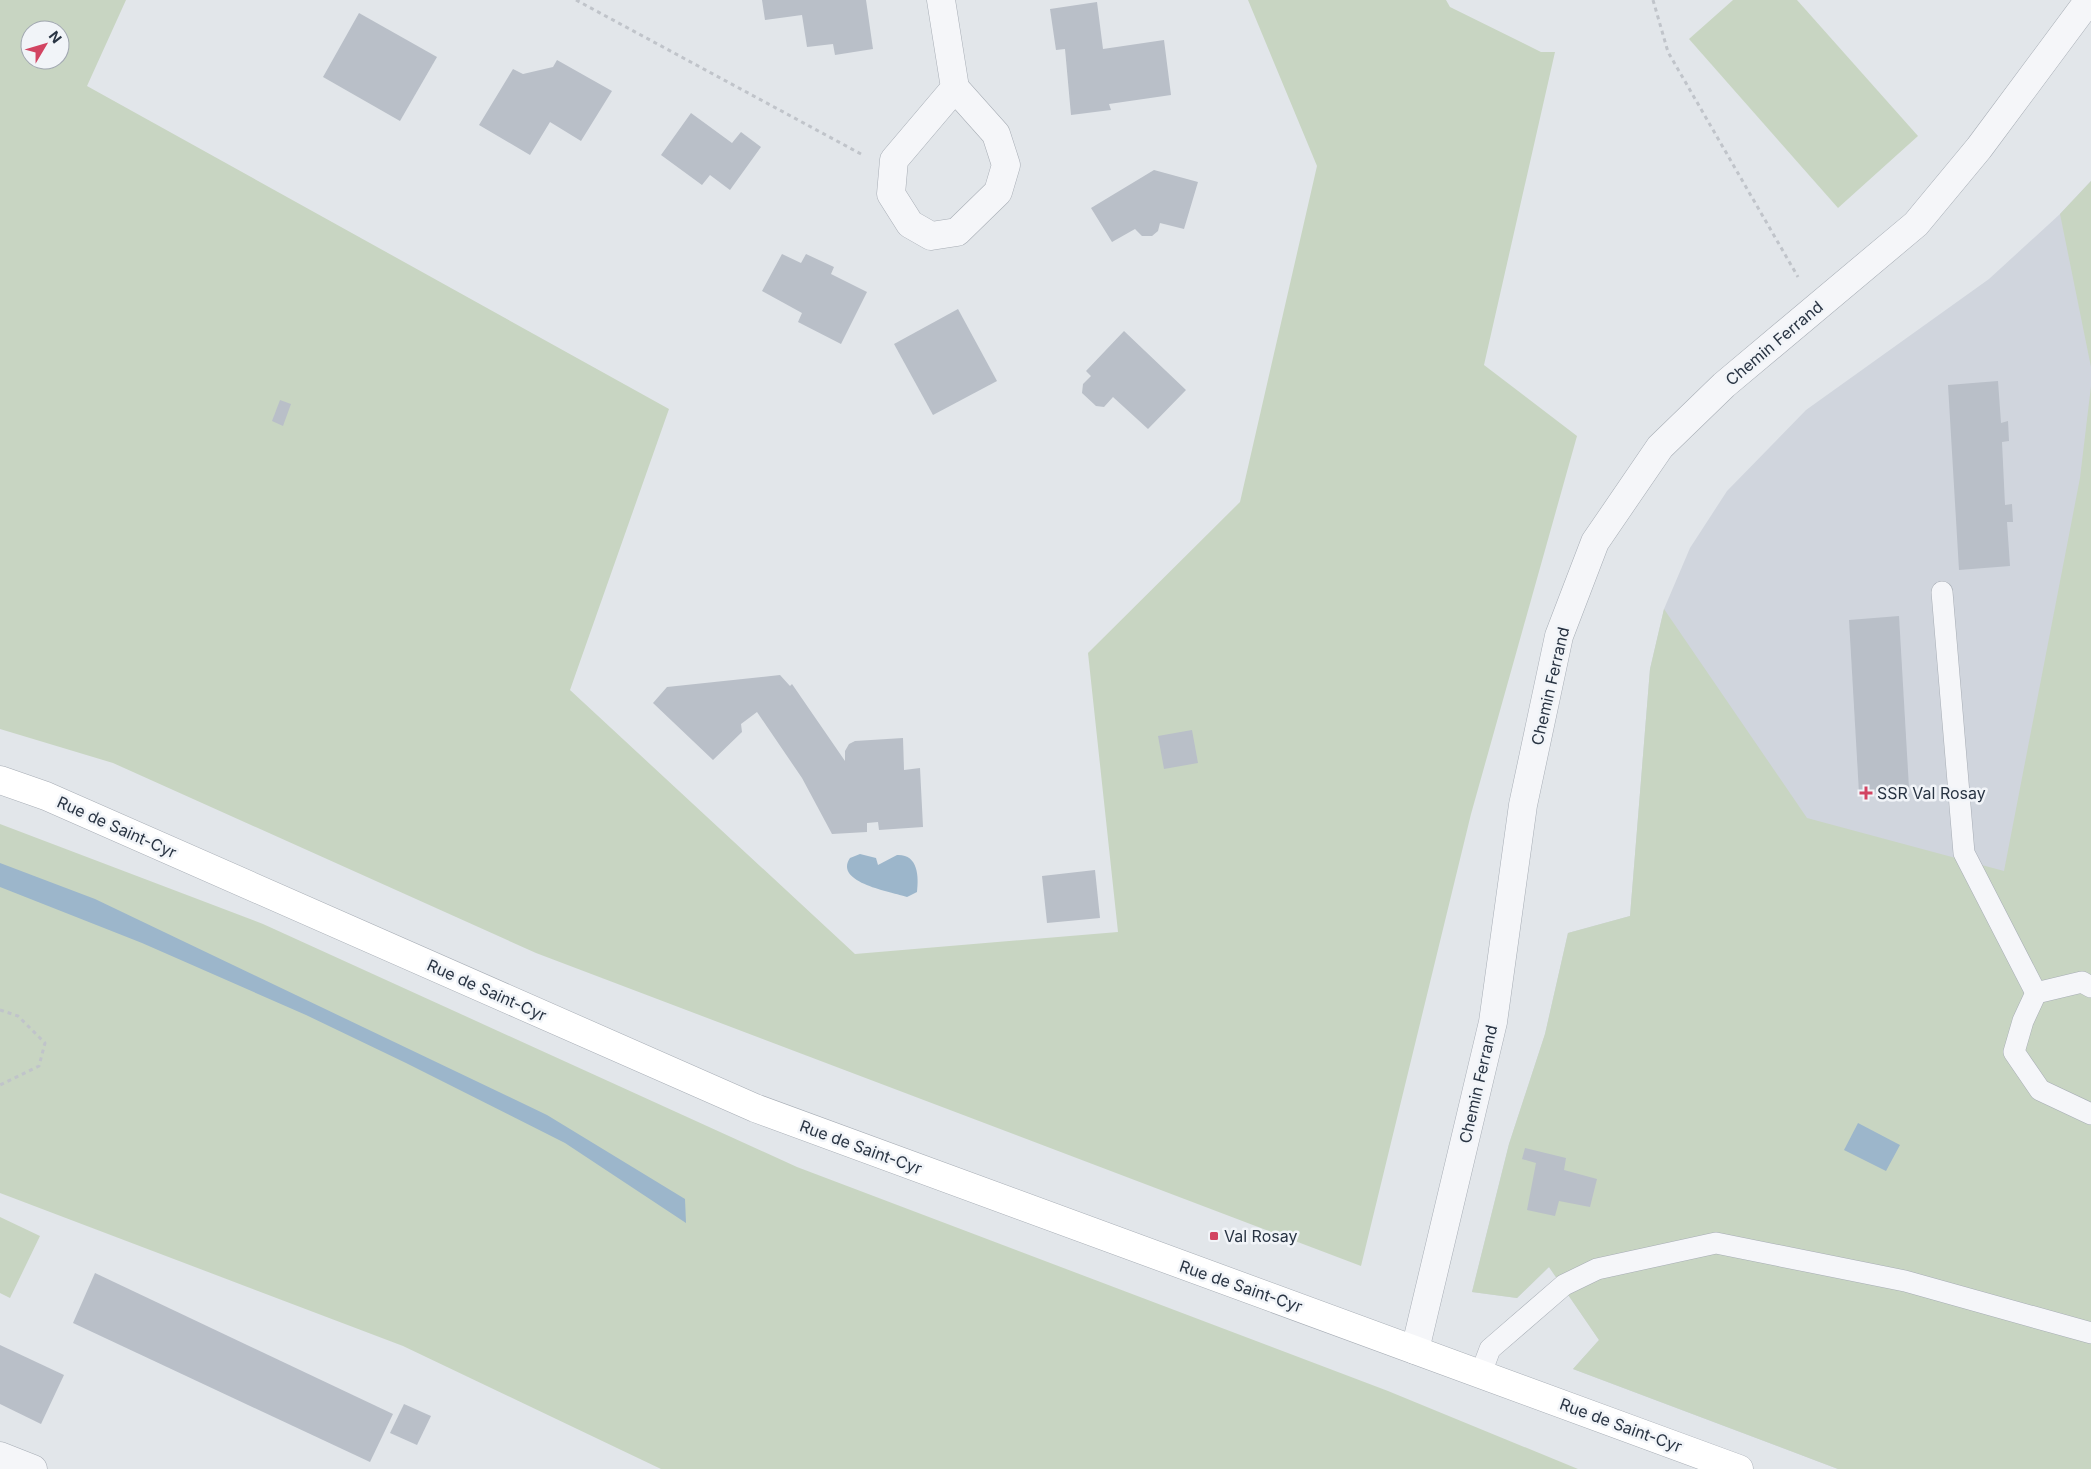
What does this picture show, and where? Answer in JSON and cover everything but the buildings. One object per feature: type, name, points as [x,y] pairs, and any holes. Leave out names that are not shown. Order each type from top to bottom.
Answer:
[{"type":"main road","name":"Rue de Saint-Cyr","points":[[0,780],[46,796],[755,1108],[1739,1469]]},
{"type":"street","points":[[940,0],[955,88],[996,134],[1006,165],[998,192],[957,232],[931,236],[910,224],[892,194],[894,160],[955,88]]},
{"type":"street","name":"Chemin Ferrand","points":[[1415,1350],[1493,1022],[1523,805],[1559,636],[1595,542],[1660,447],[1724,384],[1916,224],[1979,148],[2089,0]]},
{"type":"street","points":[[0,1456],[33,1469]]},
{"type":"lane","points":[[1942,592],[1964,853],[2036,993]]},
{"type":"lane","points":[[2036,993],[2082,982],[2091,987]]},
{"type":"lane","points":[[2036,993],[2023,1021],[2014,1052],[2040,1090],[2091,1114]]},
{"type":"lane","points":[[1481,1373],[1490,1350],[1564,1285],[1598,1269],[1716,1243],[1905,1281],[2091,1333]]},
{"type":"path","points":[[576,0],[856,153],[894,160]]},
{"type":"path","points":[[1653,0],[1668,52],[1816,308]]},
{"type":"path","points":[[0,1010],[18,1016],[45,1043],[39,1066],[0,1085]]},
{"type":"shaded area","name":"SSR Val Rosay","points":[[2091,181],[2091,1469],[1838,1469],[1573,1369],[1599,1340],[1549,1267],[1517,1298],[1472,1292],[1509,1144],[1545,1034],[1568,933],[1630,916],[1650,669],[1664,609],[1690,548],[1727,491],[1806,410],[1989,279],[2060,214]]},
{"type":"green space","points":[[0,0],[126,0],[87,86],[669,409],[570,690],[855,954],[1118,932],[1088,653],[1240,502],[1317,166],[1248,0],[1446,0],[1450,7],[1541,52],[1555,52],[1484,365],[1577,436],[1471,814],[1361,1266],[536,953],[113,763],[0,729]]},
{"type":"green space","points":[[1733,0],[1797,0],[1918,136],[1838,208],[1689,39]]},
{"type":"green space","points":[[2091,181],[2091,367],[2060,214]]},
{"type":"green space","name":"SSR Val Rosay","points":[[2091,386],[2091,1469],[1838,1469],[1573,1369],[1599,1340],[1549,1267],[1517,1298],[1472,1292],[1509,1144],[1545,1034],[1568,933],[1630,916],[1650,669],[1664,609],[1807,818],[2004,871],[2080,478]]},
{"type":"green space","points":[[0,824],[263,924],[797,1167],[1388,1391],[1578,1469],[661,1469],[403,1346],[0,1193]]},
{"type":"green space","points":[[0,1217],[40,1236],[10,1298],[0,1293]]},
{"type":"water","points":[[860,854],[876,858],[878,865],[897,855],[909,858],[916,867],[918,879],[917,892],[907,897],[878,889],[857,880],[850,874],[847,867],[850,858]]},
{"type":"water","points":[[0,863],[95,899],[547,1115],[685,1199],[686,1223],[565,1143],[406,1063],[306,1015],[142,943],[0,887]]},
{"type":"water","points":[[1858,1123],[1900,1145],[1886,1171],[1844,1150]]},
{"type":"place","name":"SSR Val Rosay","points":[[1866,793]]},
{"type":"place","name":"Val Rosay","points":[[1214,1236]]}]
